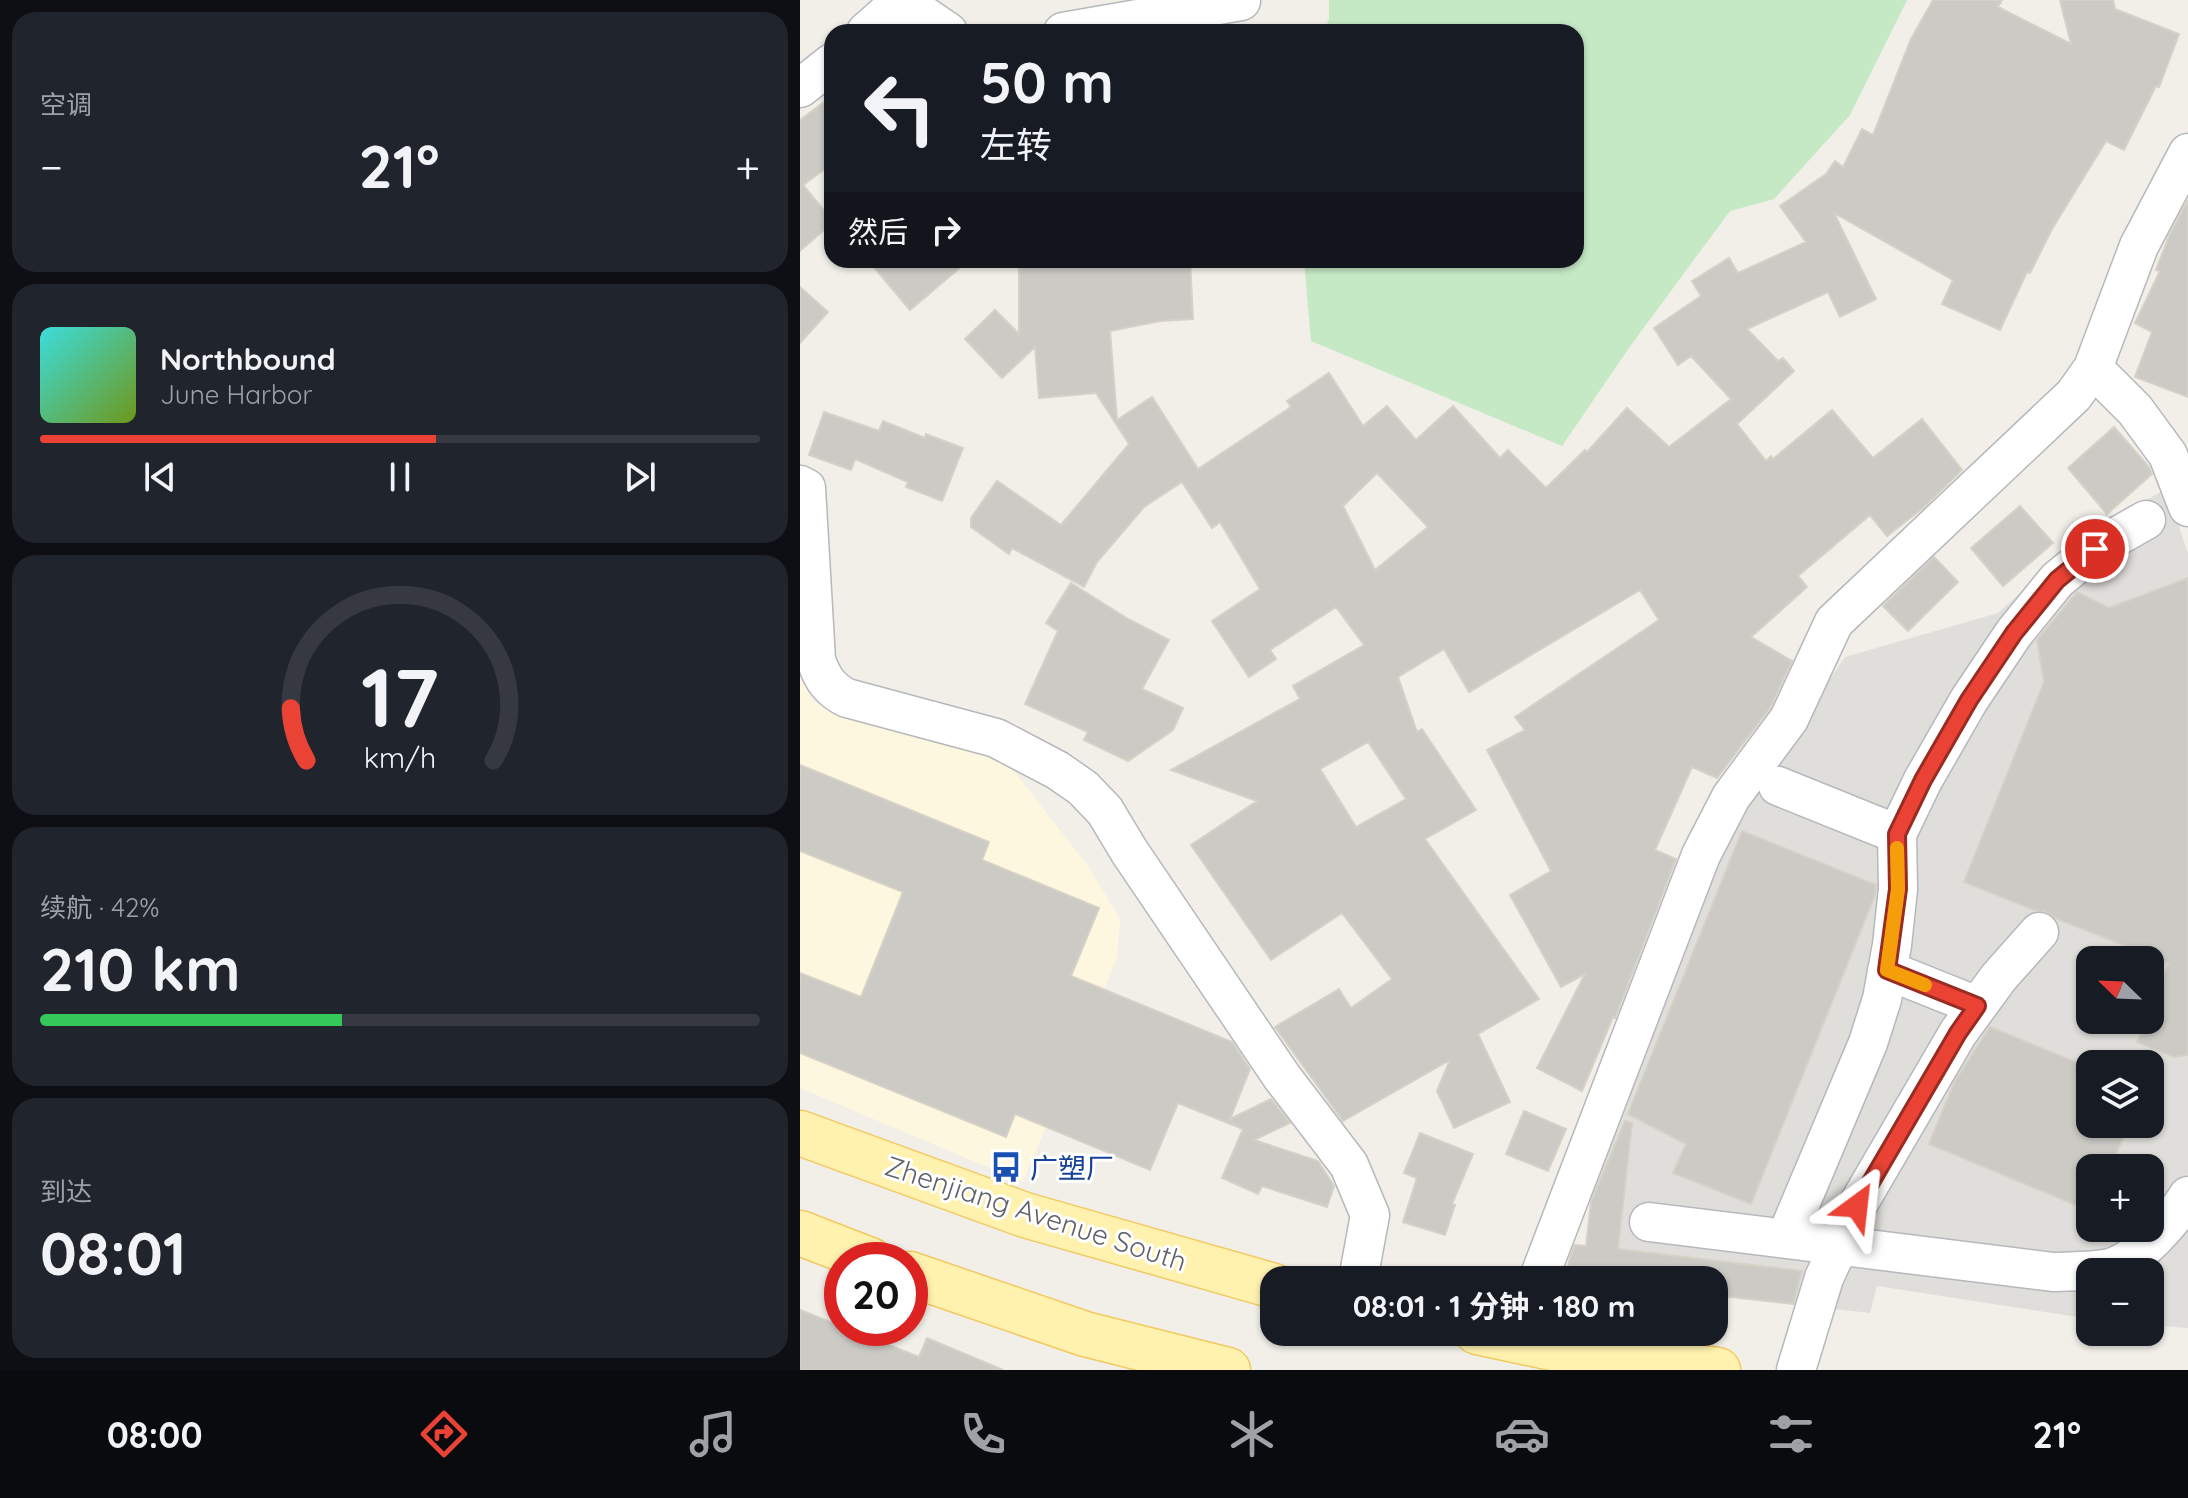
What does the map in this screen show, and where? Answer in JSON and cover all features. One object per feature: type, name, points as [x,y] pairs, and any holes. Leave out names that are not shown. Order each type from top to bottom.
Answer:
[{"type":"main road","name":"Zhenjiang Avenue South","points":[[800,1133],[1025,1215],[1260,1282]]},
{"type":"main road","points":[[800,1233],[824,1242]]},
{"type":"main road","points":[[928,1280],[1085,1334],[1228,1370]]},
{"type":"main road","points":[[1546,1346],[1718,1370]]},
{"type":"street","points":[[875,24],[901,0],[936,24]]},
{"type":"street","points":[[1109,24],[1241,1]]},
{"type":"street","points":[[800,88],[824,69]]},
{"type":"street","points":[[1543,1266],[1701,855],[1731,797],[1789,719],[1834,622],[1846,607],[2074,395],[2093,368],[2139,246],[2188,153]]},
{"type":"street","points":[[2093,368],[2135,410],[2168,455],[2188,507]]},
{"type":"street","points":[[800,485],[806,488],[816,660],[825,681],[835,692],[855,701],[978,732],[1020,749],[1083,788],[1105,811],[1282,1077],[1349,1165],[1370,1215],[1361,1266]]},
{"type":"street","points":[[1786,1238],[1868,1043],[1887,970],[1898,889],[1897,834],[1938,753],[2014,633],[2057,580],[2095,549],[2146,520]]},
{"type":"street","points":[[1778,786],[1897,834]]},
{"type":"street","points":[[1796,1370],[1824,1278],[1857,1206],[1958,1033],[2039,932]]},
{"type":"street","points":[[1887,970],[1977,1006]]},
{"type":"street","points":[[1649,1222],[2053,1272],[2087,1271],[2113,1267],[2140,1250],[2161,1232],[2188,1196]]},
{"type":"shaded area","points":[[2166,489],[2188,553],[2188,1328],[2164,1326],[2164,1258],[2076,1258],[2076,1317],[1877,1286],[1870,1313],[1728,1297],[1728,1266],[1568,1266],[1571,1244],[1586,1246],[1595,1171],[1743,806],[1845,657],[1998,613],[2071,547]]},
{"type":"shaded area","points":[[800,677],[813,701],[861,721],[956,744],[1007,762],[1088,866],[1120,919],[1117,958],[1023,1182],[800,1088]]},
{"type":"green space","points":[[1329,0],[1907,0],[1850,115],[1774,199],[1730,211],[1631,345],[1562,446],[1311,341],[1305,268],[1584,268],[1584,24],[1327,24]]},
{"type":"building","points":[[1933,0],[2002,0],[1998,7],[2071,44],[2060,0],[2113,0],[2115,9],[2179,34],[2159,87],[2156,86],[2124,150],[2106,141],[2052,229],[2030,273],[2027,272],[2000,330],[1942,304],[1953,280],[1834,213],[1876,299],[1840,317],[1828,292],[1747,329],[1778,361],[1783,358],[1794,371],[1737,424],[1766,461],[1771,456],[1773,459],[1832,410],[1873,458],[1922,419],[1962,470],[1923,508],[1887,536],[1870,515],[1798,576],[1807,587],[1751,637],[1792,661],[1770,708],[1717,778],[1692,767],[1655,850],[1676,859],[1615,1018],[1582,1091],[1537,1068],[1585,974],[1561,987],[1510,895],[1551,871],[1487,750],[1525,730],[1515,717],[1659,620],[1640,590],[1469,692],[1444,649],[1398,677],[1417,732],[1422,729],[1476,810],[1425,839],[1539,999],[1478,1034],[1510,1102],[1454,1128],[1437,1091],[1450,1060],[1343,1121],[1275,1027],[1339,989],[1351,1008],[1392,979],[1342,913],[1271,960],[1191,845],[1257,801],[1171,770],[1300,699],[1293,686],[1364,645],[1336,607],[1270,650],[1276,659],[1249,677],[1212,621],[1260,589],[1220,522],[1212,528],[1182,482],[1144,507],[1097,562],[1084,587],[1012,548],[1009,554],[971,527],[971,518],[997,481],[1061,525],[1129,444],[1096,393],[1039,398],[1035,347],[1002,378],[965,339],[995,310],[1019,334],[1019,268],[1190,268],[1193,319],[1160,321],[1110,331],[1117,420],[1152,397],[1198,469],[1291,407],[1287,401],[1329,373],[1363,426],[1387,406],[1416,440],[1453,406],[1500,458],[1508,450],[1546,488],[1585,450],[1587,452],[1627,408],[1669,447],[1731,399],[1691,356],[1678,365],[1654,328],[1701,296],[1692,281],[1729,258],[1738,273],[1806,242],[1780,206],[1826,174],[1835,161],[1843,167],[1862,129],[1873,135],[1911,39]],"holes":[[[1377,473],[1428,527],[1375,570],[1343,506]],[[1368,742],[1406,799],[1356,827],[1320,769]]]},
{"type":"building","points":[[823,103],[824,170],[803,185],[824,210],[824,230],[800,251],[800,120]]},
{"type":"building","points":[[2188,200],[2188,397],[2135,377],[2152,332],[2135,323],[2160,271],[2156,270],[2169,236]]},
{"type":"building","points":[[875,268],[960,268],[910,310]]},
{"type":"building","points":[[800,287],[828,312],[800,343]]},
{"type":"building","points":[[824,412],[879,431],[883,421],[925,438],[926,434],[963,448],[942,501],[906,487],[908,482],[855,459],[851,470],[809,455]]},
{"type":"building","points":[[2114,427],[2152,474],[2107,514],[2068,468]]},
{"type":"building","points":[[2020,506],[2053,543],[2003,586],[1971,548]]},
{"type":"building","points":[[1934,557],[1958,582],[1908,631],[1883,606]]},
{"type":"building","points":[[2188,578],[2188,1055],[2174,1057],[2164,1053],[2164,1050],[2137,1042],[2141,1034],[2164,1034],[2164,976],[2169,963],[2164,961],[2164,946],[2126,946],[2044,911],[1964,882],[2044,682],[2037,640],[2077,592],[2109,608]]},
{"type":"building","points":[[1071,583],[1128,619],[1169,640],[1142,689],[1183,708],[1173,730],[1128,761],[1084,740],[1088,732],[1025,704],[1058,631],[1046,623]]},
{"type":"building","points":[[800,765],[989,842],[982,860],[1099,908],[1071,976],[1232,1042],[1250,1069],[1230,1119],[1271,1099],[1290,1123],[1254,1140],[1318,1161],[1334,1186],[1327,1207],[1262,1186],[1258,1194],[1222,1178],[1243,1129],[1178,1103],[1150,1170],[1015,1114],[1006,1137],[800,1053],[800,973],[861,997],[903,892],[800,851]]},
{"type":"building","points":[[1742,831],[1876,885],[1875,895],[1751,1204],[1673,1173],[1686,1144],[1628,1114]]},
{"type":"building","points":[[1990,1027],[2076,1062],[2076,1138],[2123,1138],[2116,1154],[2076,1154],[2076,1205],[1929,1144],[1955,1081]]},
{"type":"building","points":[[1524,1111],[1566,1129],[1548,1171],[1506,1154]]},
{"type":"building","points":[[1625,1121],[1632,1123],[1618,1249],[1802,1271],[1793,1304],[1728,1297],[1728,1266],[1568,1266],[1575,1245],[1586,1246],[1591,1202]]},
{"type":"building","points":[[1420,1133],[1473,1154],[1452,1204],[1455,1205],[1445,1235],[1403,1222],[1417,1178],[1404,1173]]},
{"type":"building","points":[[800,1310],[824,1319],[824,1346],[891,1346],[919,1357],[924,1346],[928,1346],[928,1338],[1003,1370],[800,1370]]},
{"type":"slow traffic","points":[[1897,848],[1898,889],[1887,970],[1925,985]]},
{"type":"place","name":"广塑厂","points":[[1006,1167]]},
{"type":"route","points":[[1857,1206],[1958,1033],[1977,1006],[1887,970],[1898,889],[1897,834],[1938,753],[2014,633],[2057,580],[2095,549]]}]
